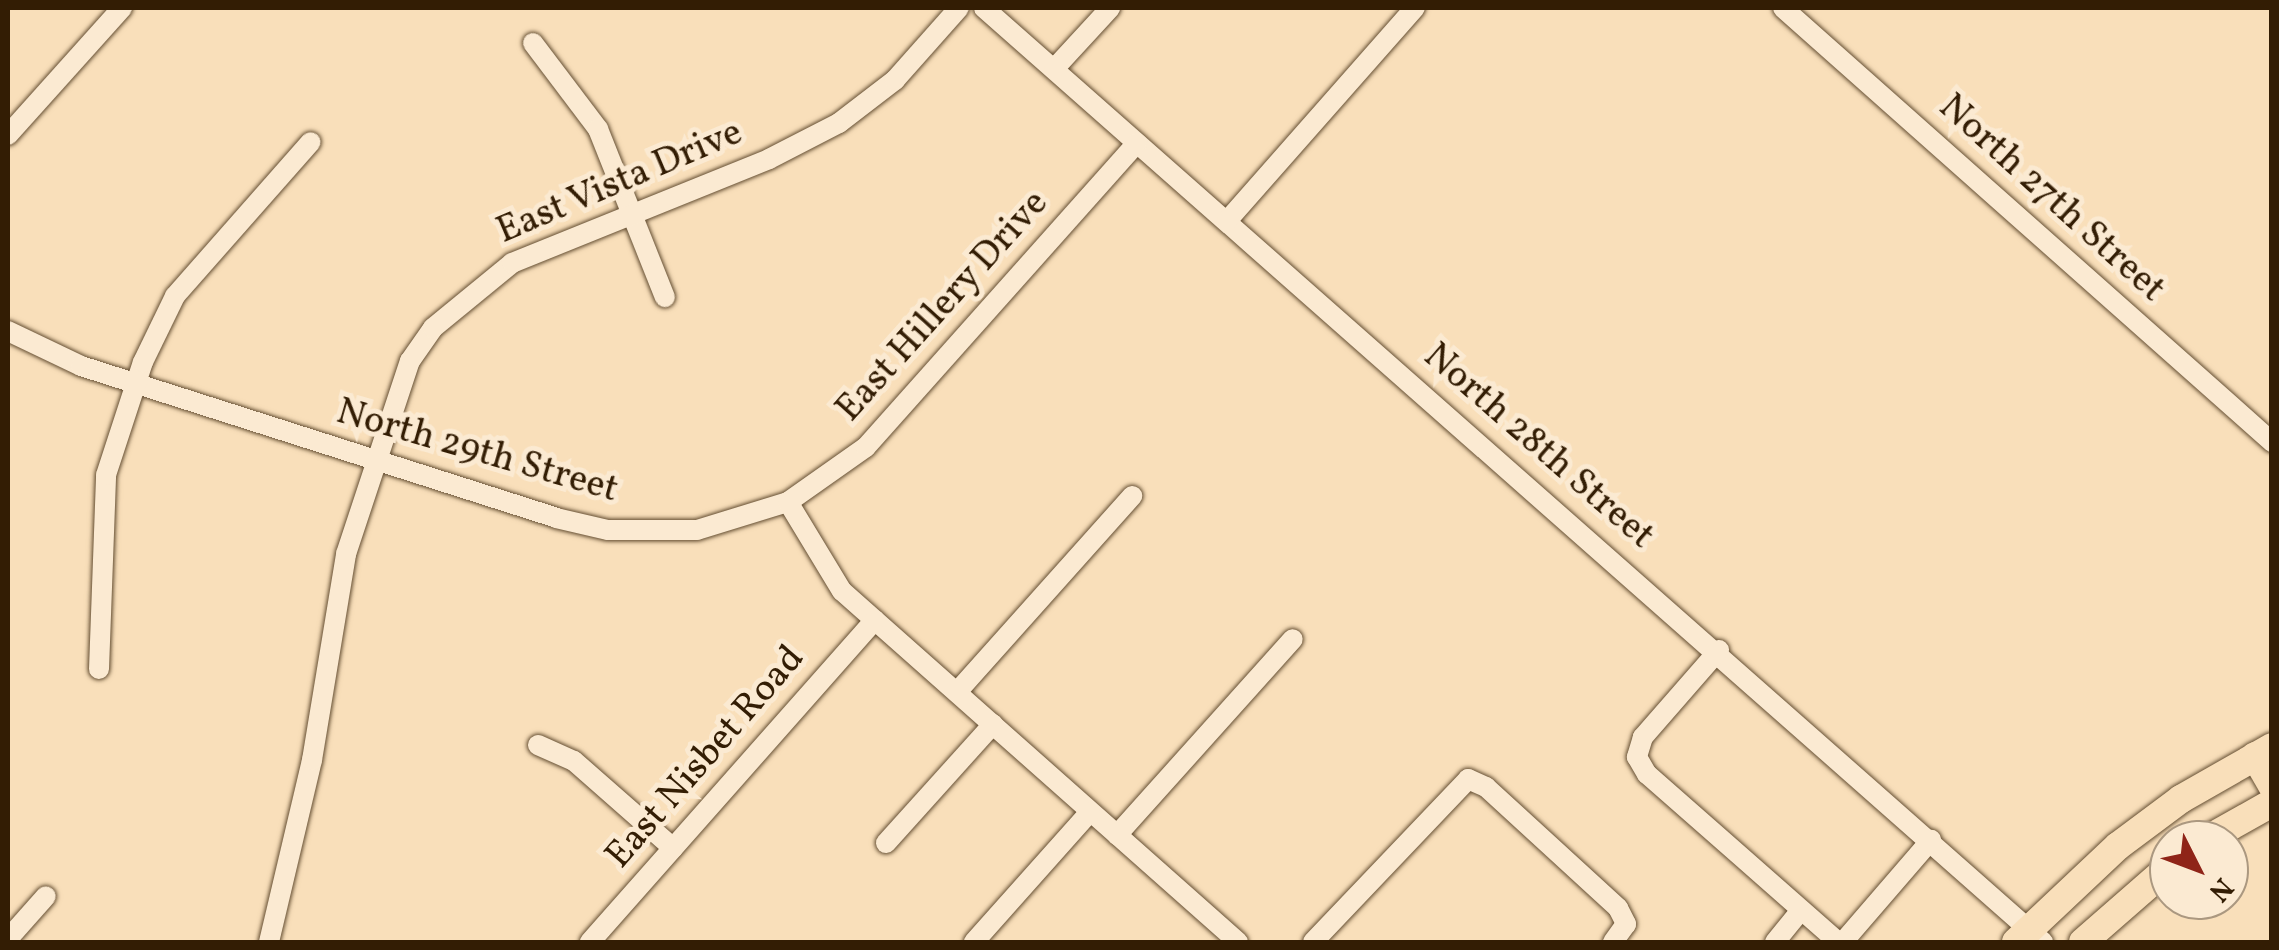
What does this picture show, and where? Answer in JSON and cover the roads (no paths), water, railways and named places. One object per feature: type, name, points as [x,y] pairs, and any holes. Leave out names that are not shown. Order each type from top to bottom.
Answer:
[{"type":"main road","points":[[2029,938],[2118,846],[2263,752],[2272,786]]},
{"type":"main road","points":[[2242,820],[2272,803]]},
{"type":"main road","points":[[2090,939],[2149,885]]},
{"type":"street","points":[[8,135],[122,8]]},
{"type":"street","name":"East Vista Drive","points":[[269,942],[312,760],[338,586],[375,460],[410,362],[452,306],[512,263],[769,160],[839,123],[894,80],[960,8]]},
{"type":"street","name":"North 28th Street","points":[[984,8],[1719,650],[1931,840],[2029,938]]},
{"type":"street","points":[[1054,69],[1110,8]]},
{"type":"street","points":[[1227,221],[1415,8]]},
{"type":"street","name":"North 27th Street","points":[[1783,8],[2272,442]]},
{"type":"street","points":[[533,44],[598,130],[665,296]]},
{"type":"street","points":[[99,669],[106,475],[136,384],[175,296],[310,142]]},
{"type":"street","name":"East Hillery Drive","points":[[788,502],[886,428],[1137,143]]},
{"type":"street","name":"North 29th Street","points":[[8,331],[136,384],[608,530],[697,530],[788,502]]},
{"type":"street","points":[[957,692],[1132,496]]},
{"type":"street","points":[[788,502],[826,572],[875,620],[1238,942]]},
{"type":"street","name":"East Nisbet Road","points":[[590,942],[875,620]]},
{"type":"street","points":[[1117,835],[1293,639]]},
{"type":"street","points":[[1719,650],[1643,737],[1637,756],[1646,774],[1840,942],[1931,840]]},
{"type":"street","points":[[886,843],[993,724]]},
{"type":"street","points":[[538,745],[574,761],[673,848]]},
{"type":"street","points":[[1313,942],[1468,779],[1486,786],[1618,908],[1626,924],[1614,942]]},
{"type":"street","points":[[974,942],[1090,812]]},
{"type":"street","points":[[8,939],[46,896]]},
{"type":"street","points":[[1775,942],[1801,910]]}]
